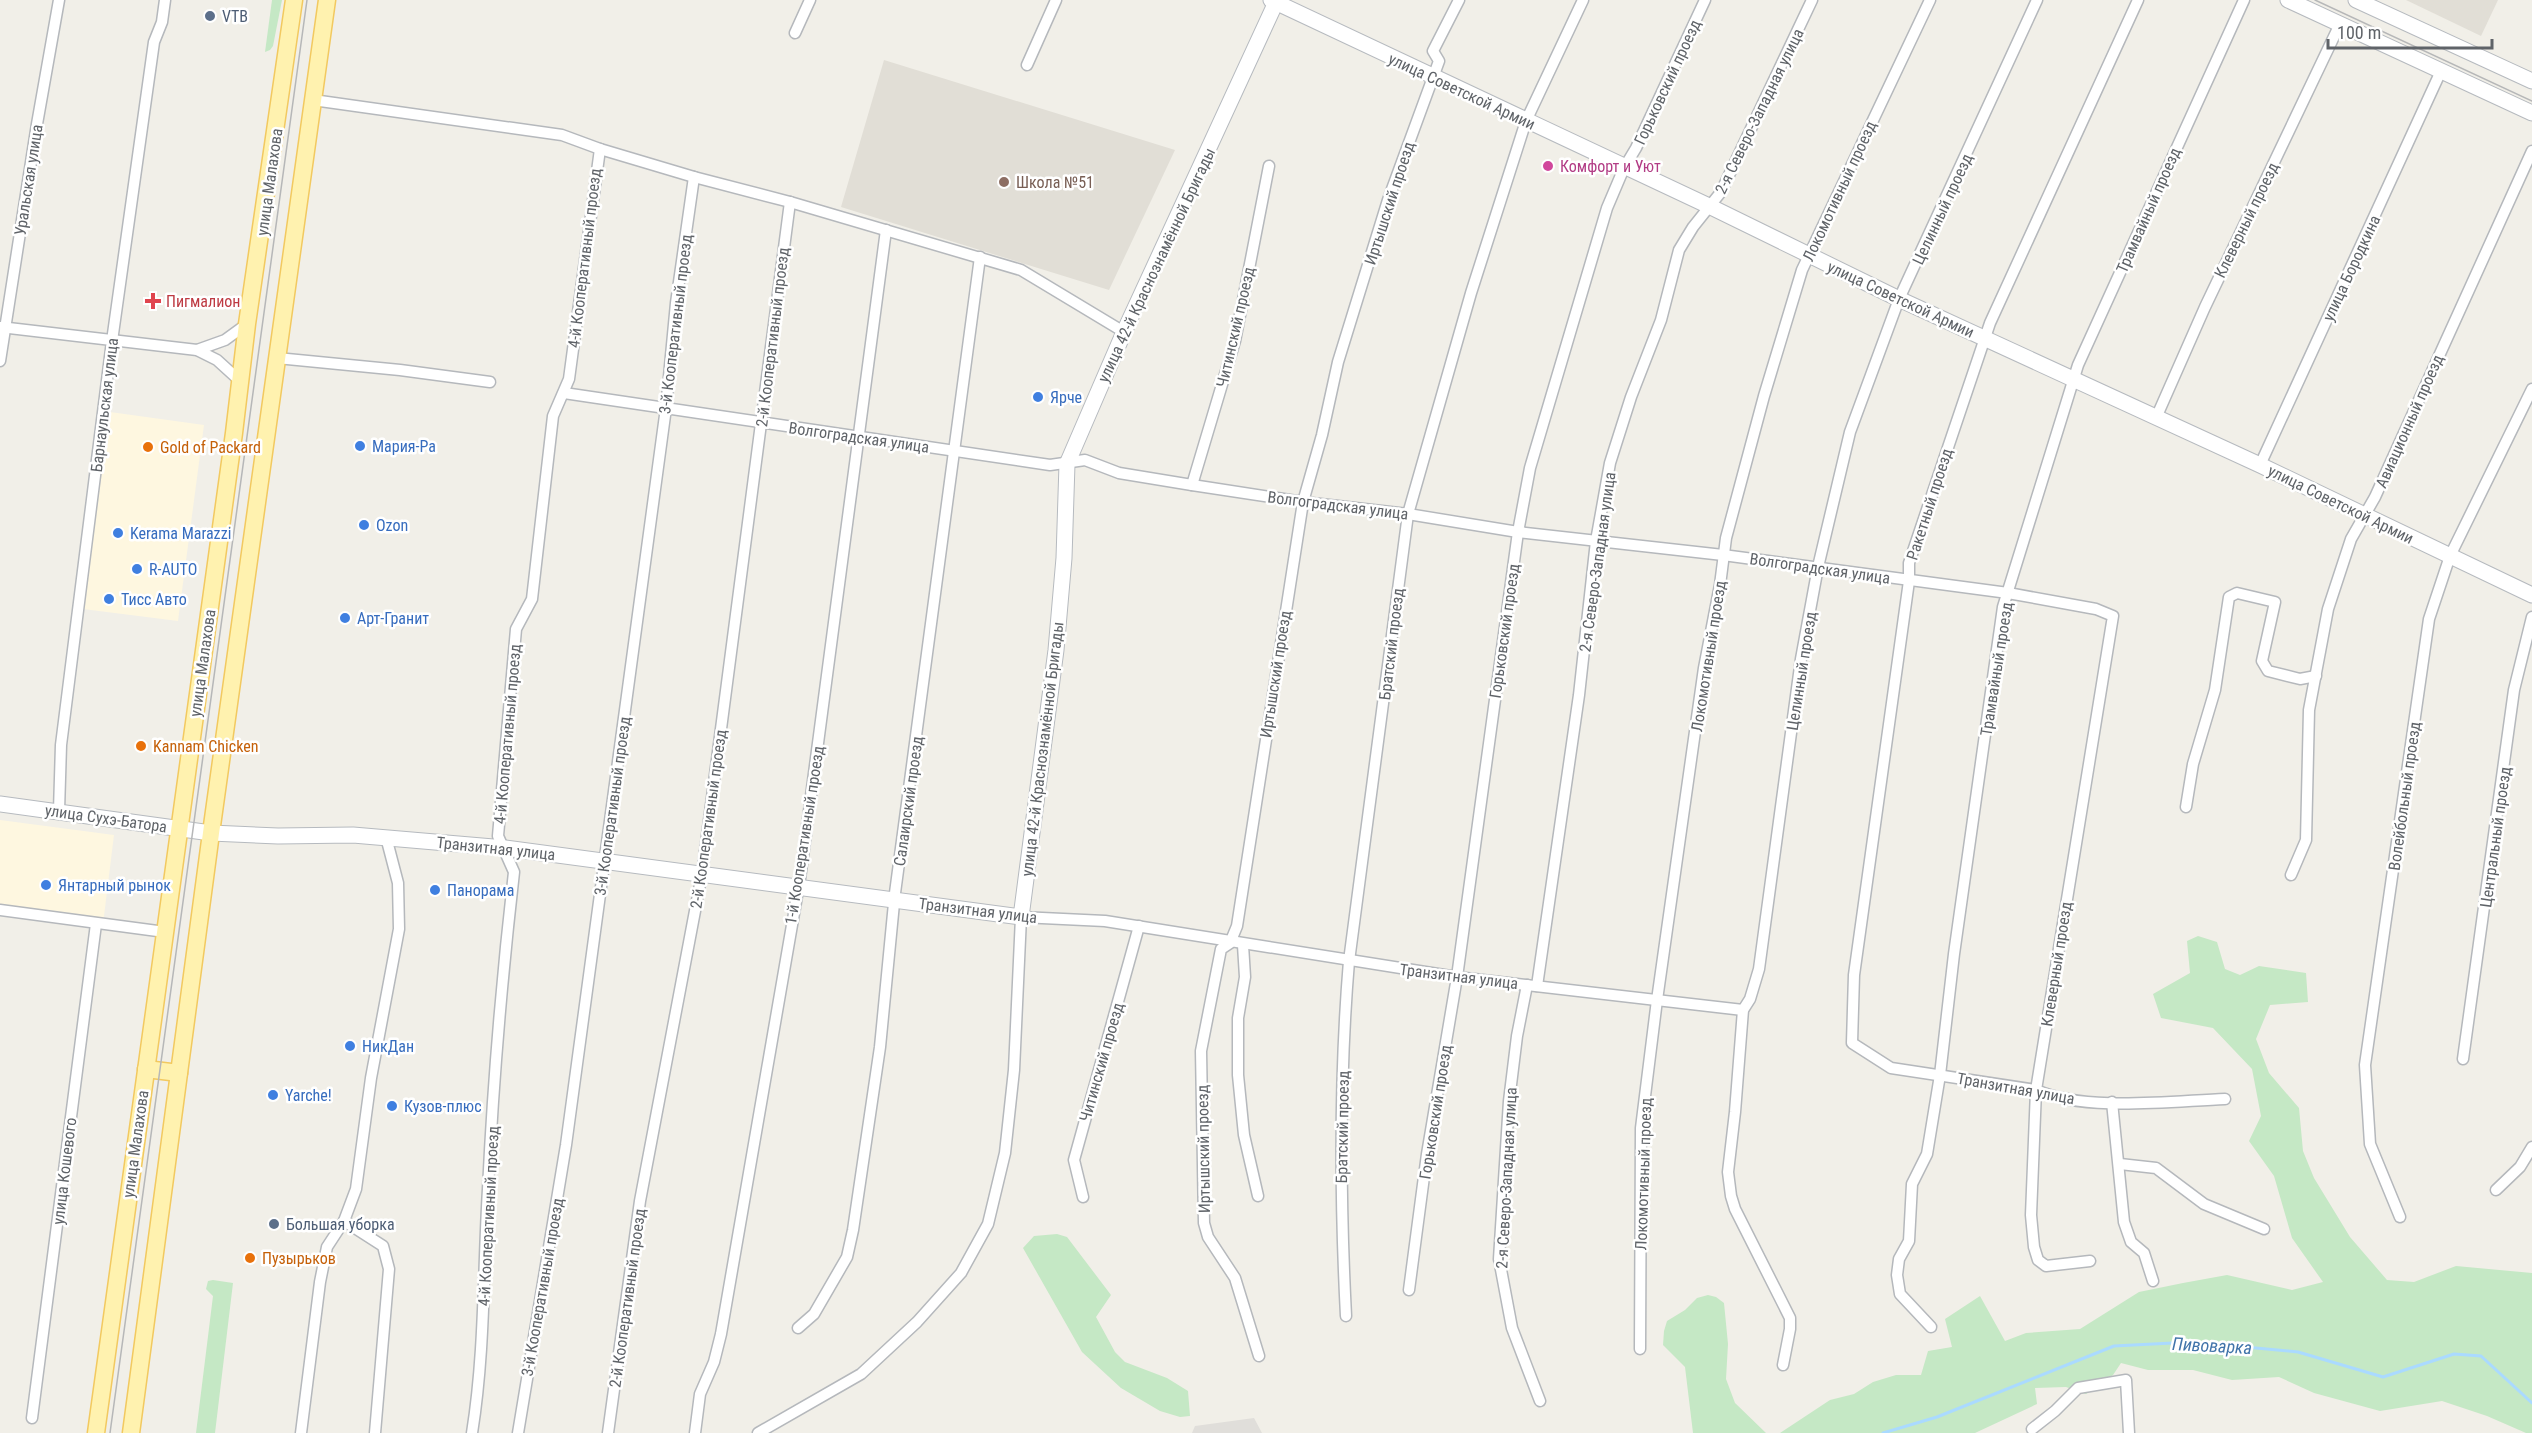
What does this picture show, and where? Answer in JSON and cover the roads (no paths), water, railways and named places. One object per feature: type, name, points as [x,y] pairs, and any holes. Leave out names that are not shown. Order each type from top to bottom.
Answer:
[{"type":"main road","name":"улица Малахова","points":[[96,1433],[247,324],[294,0]]},
{"type":"main road","name":"улица Малахова","points":[[131,1433],[211,833],[327,0]]},
{"type":"main road","points":[[146,1069],[179,1073]]},
{"type":"street","name":"Уральская улица","points":[[0,361],[2,327],[59,0]]},
{"type":"street","name":"Барнаульская улица","points":[[59,812],[61,745],[112,341],[154,42],[162,22],[165,0]]},
{"type":"street","points":[[795,33],[810,0]]},
{"type":"street","points":[[1026,65],[1056,0]]},
{"type":"street","name":"Иртышский проезд","points":[[1259,1356],[1235,1278],[1208,1237],[1204,1223],[1201,1051],[1221,949],[1230,943],[1237,926],[1303,502],[1322,435],[1338,362],[1388,201],[1431,77],[1439,61],[1433,51],[1459,0]]},
{"type":"street","name":"Братский проезд","points":[[1346,1316],[1340,1132],[1349,961],[1408,513],[1471,293],[1526,121],[1584,0]]},
{"type":"street","name":"Горьковский проезд","points":[[1409,1290],[1427,1154],[1457,977],[1518,532],[1530,468],[1607,208],[1705,0]]},
{"type":"street","name":"2-я Северо-Западная улица","points":[[1540,1401],[1512,1328],[1498,1258],[1508,1109],[1517,1036],[1532,986],[1579,695],[1596,541],[1610,463],[1631,396],[1661,320],[1679,250],[1693,227],[1721,192],[1812,0]]},
{"type":"street","name":"Локомотивный проезд","points":[[1640,1349],[1641,1128],[1704,668],[1720,585],[1723,555],[1764,396],[1802,270],[1930,0]]},
{"type":"street","name":"Целинный проезд","points":[[1783,1365],[1790,1318],[1735,1209],[1728,1172],[1743,1010],[1750,999],[1759,969],[1801,659],[1818,567],[1850,432],[1899,299],[2037,0]]},
{"type":"street","name":"Ракетный проезд","points":[[1852,1043],[1854,975],[1909,581],[1909,563],[1984,338],[2138,0]]},
{"type":"street","name":"Трамвайный проезд","points":[[1931,1326],[1900,1294],[1897,1275],[1899,1259],[1909,1241],[1912,1184],[1927,1154],[1940,1075],[1954,954],[2003,607],[2073,378],[2244,0]]},
{"type":"street","points":[[2288,0],[2532,113]]},
{"type":"street","points":[[2356,0],[2532,81]]},
{"type":"street","name":"улица Советской Армии","points":[[1275,1],[1431,77],[1711,207],[1808,256],[2260,465],[2532,595]]},
{"type":"street","name":"улица 42-й Краснознамённой Бригады","points":[[758,1433],[861,1374],[917,1322],[961,1273],[988,1224],[1005,1153],[1014,1070],[1021,917],[1056,650],[1064,558],[1067,464],[1124,332],[1275,1]]},
{"type":"street","name":"Клеверный проезд","points":[[2156,418],[2205,307],[2340,24]]},
{"type":"street","name":"улица Бородкина","points":[[2260,465],[2441,71]]},
{"type":"street","points":[[313,100],[562,135],[600,149],[694,177],[790,202],[1021,270],[1040,279],[1124,332]]},
{"type":"street","name":"4-й Кооперативный проезд","points":[[472,1433],[477,1403],[484,1313],[488,1189],[514,872],[498,836],[516,629],[532,599],[553,417],[569,379],[600,149]]},
{"type":"street","name":"Авиационный проезд","points":[[2291,875],[2306,840],[2309,710],[2328,609],[2351,539],[2364,516],[2532,151]]},
{"type":"street","name":"Читинский проезд","points":[[1192,485],[1235,341],[1269,166]]},
{"type":"street","name":"3-й Кооперативный проезд","points":[[518,1433],[566,1145],[666,408],[676,303],[694,177]]},
{"type":"street","name":"2-й Кооперативный проезд","points":[[609,1433],[640,1201],[702,874],[790,202]]},
{"type":"street","name":"1-й Кооперативный проезд","points":[[695,1433],[700,1394],[714,1362],[720,1334],[797,887],[860,436],[886,230]]},
{"type":"street","name":"Салаирский проезд","points":[[798,1328],[814,1314],[847,1257],[854,1230],[880,1047],[896,900],[980,257]]},
{"type":"street","points":[[197,350],[225,340],[247,324]]},
{"type":"street","points":[[2,327],[197,350],[217,360],[240,380]]},
{"type":"street","points":[[277,358],[400,370],[490,382]]},
{"type":"street","name":"Волейбольный проезд","points":[[2400,1217],[2370,1144],[2365,1065],[2429,619],[2450,556],[2532,389]]},
{"type":"street","name":"Волгоградская улица","points":[[564,393],[1050,465],[1085,460],[1119,473],[1303,502],[1408,513],[1518,532],[1723,555],[2008,593],[2096,609],[2114,616]]},
{"type":"street","points":[[2186,807],[2193,764],[2215,690],[2229,597],[2237,593],[2275,602],[2262,661],[2264,668],[2300,679],[2316,676]]},
{"type":"street","name":"Клеверный проезд","points":[[2090,1261],[2046,1266],[2038,1260],[2034,1247],[2031,1215],[2036,1090],[2114,616]]},
{"type":"street","name":"Центральный проезд","points":[[2463,1059],[2514,690],[2532,617]]},
{"type":"street","name":"улица Сухэ-Батора","points":[[0,804],[211,833]]},
{"type":"street","name":"Транзитная улица","points":[[211,833],[386,837],[505,848],[1021,917],[1105,921],[1230,943],[1457,977],[1743,1010]]},
{"type":"street","points":[[301,1433],[320,1282],[327,1247],[344,1221],[356,1189],[371,1078],[399,929],[398,883],[386,837]]},
{"type":"street","points":[[0,910],[165,932]]},
{"type":"street","name":"улица Кошевого","points":[[32,1418],[96,924]]},
{"type":"street","name":"Читинский проезд","points":[[1083,1197],[1074,1160],[1139,926]]},
{"type":"street","points":[[1243,945],[1245,977],[1238,1018],[1238,1075],[1244,1135],[1258,1196]]},
{"type":"street","name":"Транзитная улица","points":[[1852,1043],[1891,1068],[2036,1090],[2054,1098],[2112,1102],[2225,1099]]},
{"type":"street","points":[[2112,1102],[2124,1222],[2131,1242],[2144,1253],[2153,1281]]},
{"type":"street","points":[[2496,1190],[2520,1167],[2532,1148]]},
{"type":"street","points":[[2120,1164],[2156,1168],[2204,1204],[2264,1229]]},
{"type":"street","points":[[344,1221],[383,1246],[389,1269],[375,1433]]},
{"type":"street","points":[[2032,1429],[2055,1411],[2078,1388],[2126,1380],[2129,1433]]},
{"type":"waterway","name":"Пивоварка","points":[[1883,1433],[1937,1417],[2114,1346],[2192,1342],[2298,1352],[2383,1377],[2454,1354],[2481,1356],[2532,1403]]},
{"type":"tram line","points":[[110,1433],[307,0]]},
{"type":"tram line","points":[[2315,0],[2532,101]]},
{"type":"place","name":"VTB","points":[[210,16]]},
{"type":"place","name":"Комфорт и Уют","points":[[1548,166]]},
{"type":"place","name":"Школа №51","points":[[1004,182]]},
{"type":"place","name":"Пигмалион","points":[[153,301]]},
{"type":"place","name":"Ярче","points":[[1038,397]]},
{"type":"place","name":"Мария-Ра","points":[[360,446]]},
{"type":"place","name":"Gold of Packard","points":[[148,447]]},
{"type":"place","name":"Ozon","points":[[364,525]]},
{"type":"place","name":"Kerama Marazzi","points":[[118,533]]},
{"type":"place","name":"R-AUTO","points":[[137,569]]},
{"type":"place","name":"Тисс Авто","points":[[109,599]]},
{"type":"place","name":"Арт-Гранит","points":[[345,618]]},
{"type":"place","name":"Kannam Chicken","points":[[141,746]]},
{"type":"place","name":"Янтарный рынок","points":[[46,885]]},
{"type":"place","name":"Панорама","points":[[435,890]]},
{"type":"place","name":"НикДан","points":[[350,1046]]},
{"type":"place","name":"Yarche!","points":[[273,1095]]},
{"type":"place","name":"Кузов-плюс","points":[[392,1106]]},
{"type":"place","name":"Большая уборка","points":[[274,1224]]},
{"type":"place","name":"Пузырьков","points":[[250,1258]]}]
